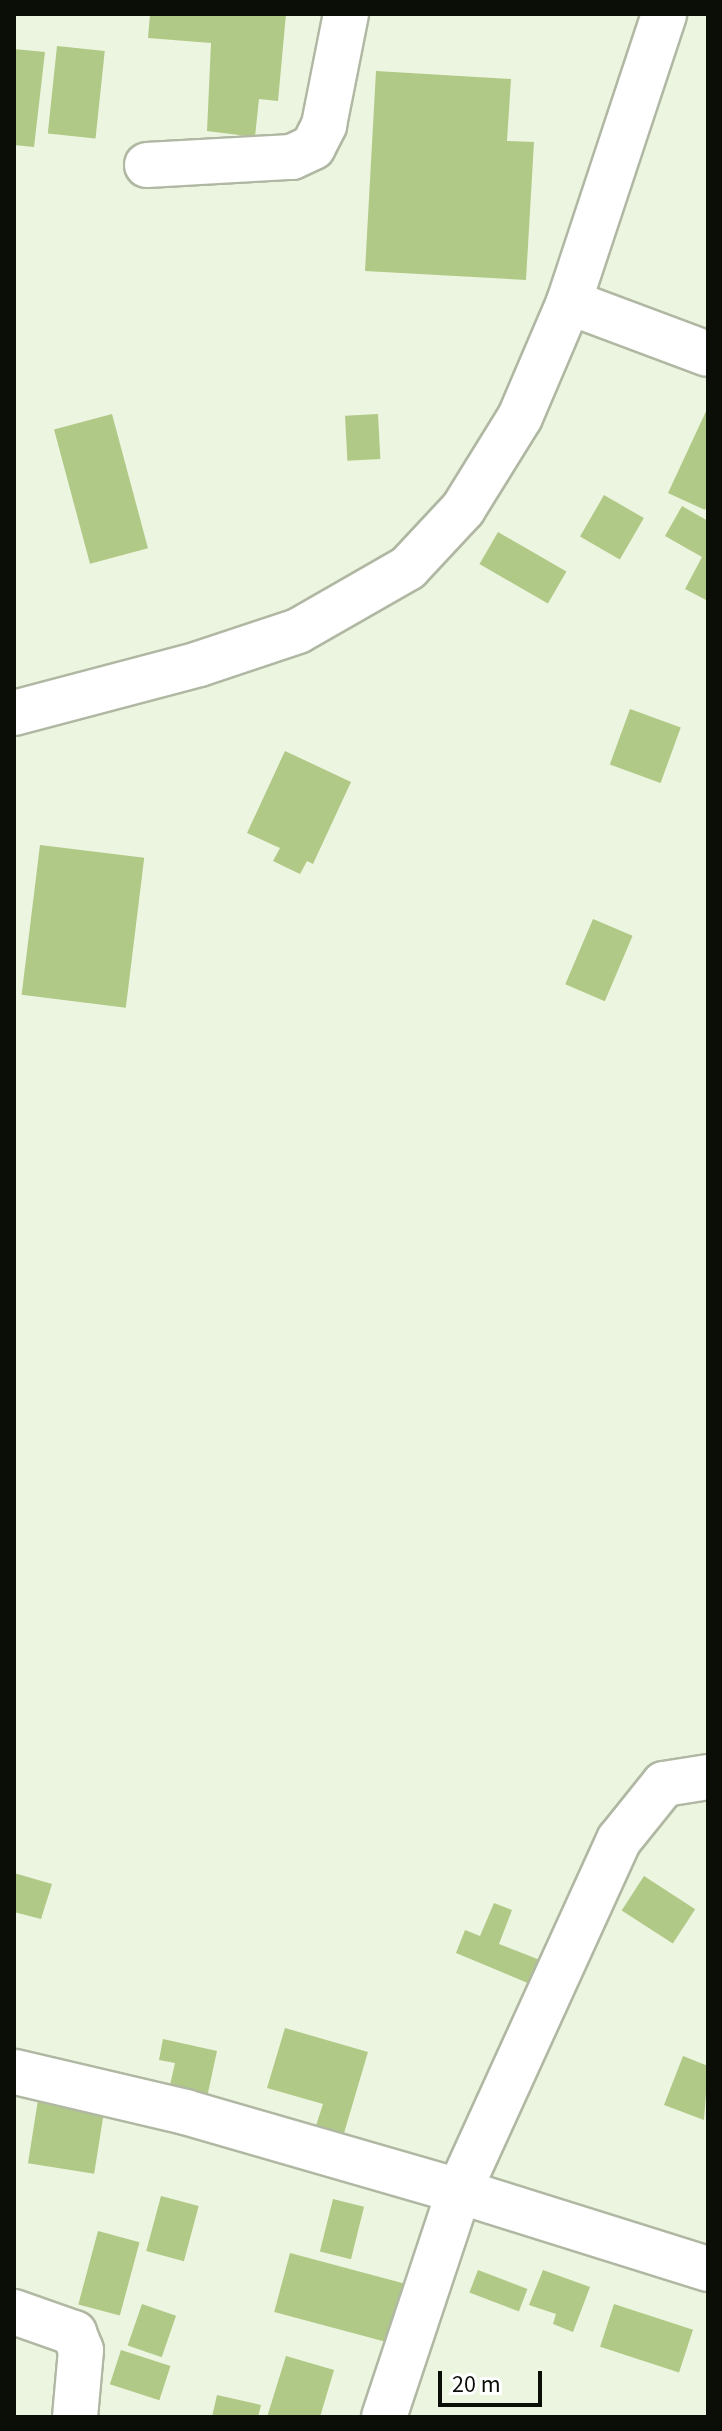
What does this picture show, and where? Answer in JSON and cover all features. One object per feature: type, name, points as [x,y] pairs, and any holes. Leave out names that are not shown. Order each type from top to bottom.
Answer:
[{"type":"street","points":[[147,165],[292,157],[313,147],[324,125],[346,14]]},
{"type":"street","points":[[14,713],[269,643],[408,568],[463,509],[495,463],[569,302],[664,14]]},
{"type":"street","points":[[569,302],[708,354]]},
{"type":"street","points":[[384,2417],[459,2191],[619,1840],[664,1784],[708,1777]]},
{"type":"street","points":[[14,2074],[185,2112],[459,2191],[708,2269]]},
{"type":"street","points":[[14,2312],[74,2333],[81,2350],[75,2417]]},
{"type":"building","points":[[150,14],[286,14],[278,101],[259,99],[255,137],[207,131],[211,43],[148,38]]},
{"type":"building","points":[[57,46],[105,51],[96,139],[48,134]]},
{"type":"building","points":[[14,49],[45,52],[34,147],[14,145]]},
{"type":"building","points":[[376,71],[511,79],[507,141],[534,142],[526,280],[365,271]]},
{"type":"building","points":[[708,407],[708,503],[705,510],[668,493]]},
{"type":"building","points":[[112,414],[148,548],[90,564],[54,430]]},
{"type":"building","points":[[378,414],[380,459],[347,461],[345,416]]},
{"type":"building","points":[[604,495],[644,518],[620,560],[580,537]]},
{"type":"building","points":[[682,506],[708,521],[708,601],[685,589],[702,557],[665,536]]},
{"type":"building","points":[[498,532],[566,571],[548,604],[480,564]]},
{"type":"building","points":[[630,709],[681,727],[661,783],[610,764]]},
{"type":"building","points":[[285,751],[351,782],[313,864],[307,861],[300,874],[273,861],[280,848],[247,833]]},
{"type":"building","points":[[40,845],[144,858],[126,1008],[22,995]]},
{"type":"building","points":[[593,919],[633,936],[605,1001],[565,984]]},
{"type":"building","points":[[14,1873],[52,1884],[41,1919],[14,1912]]},
{"type":"building","points":[[644,1876],[695,1909],[673,1944],[622,1910]]},
{"type":"building","points":[[494,1903],[512,1910],[499,1944],[540,1960],[530,1984],[456,1953],[465,1930],[480,1936]]},
{"type":"building","points":[[285,2028],[368,2052],[342,2140],[314,2132],[323,2104],[267,2088]]},
{"type":"building","points":[[163,2039],[217,2051],[206,2102],[168,2094],[175,2063],[159,2060]]},
{"type":"building","points":[[683,2056],[708,2066],[704,2120],[664,2105]]},
{"type":"building","points":[[38,2100],[104,2110],[94,2174],[28,2163]]},
{"type":"building","points":[[161,2196],[199,2206],[184,2261],[146,2251]]},
{"type":"building","points":[[333,2199],[364,2207],[351,2259],[320,2251]]},
{"type":"building","points":[[98,2231],[140,2242],[120,2316],[78,2304]]},
{"type":"building","points":[[290,2253],[407,2284],[391,2343],[274,2312]]},
{"type":"building","points":[[478,2270],[527,2289],[519,2311],[469,2292]]},
{"type":"building","points":[[543,2270],[590,2287],[573,2332],[553,2324],[556,2314],[529,2305]]},
{"type":"building","points":[[142,2304],[176,2316],[162,2357],[128,2346]]},
{"type":"building","points":[[614,2304],[693,2330],[679,2372],[600,2347]]},
{"type":"building","points":[[121,2350],[170,2366],[159,2400],[110,2384]]},
{"type":"building","points":[[286,2356],[334,2370],[320,2417],[267,2417]]},
{"type":"building","points":[[217,2395],[261,2405],[258,2417],[212,2417]]}]
